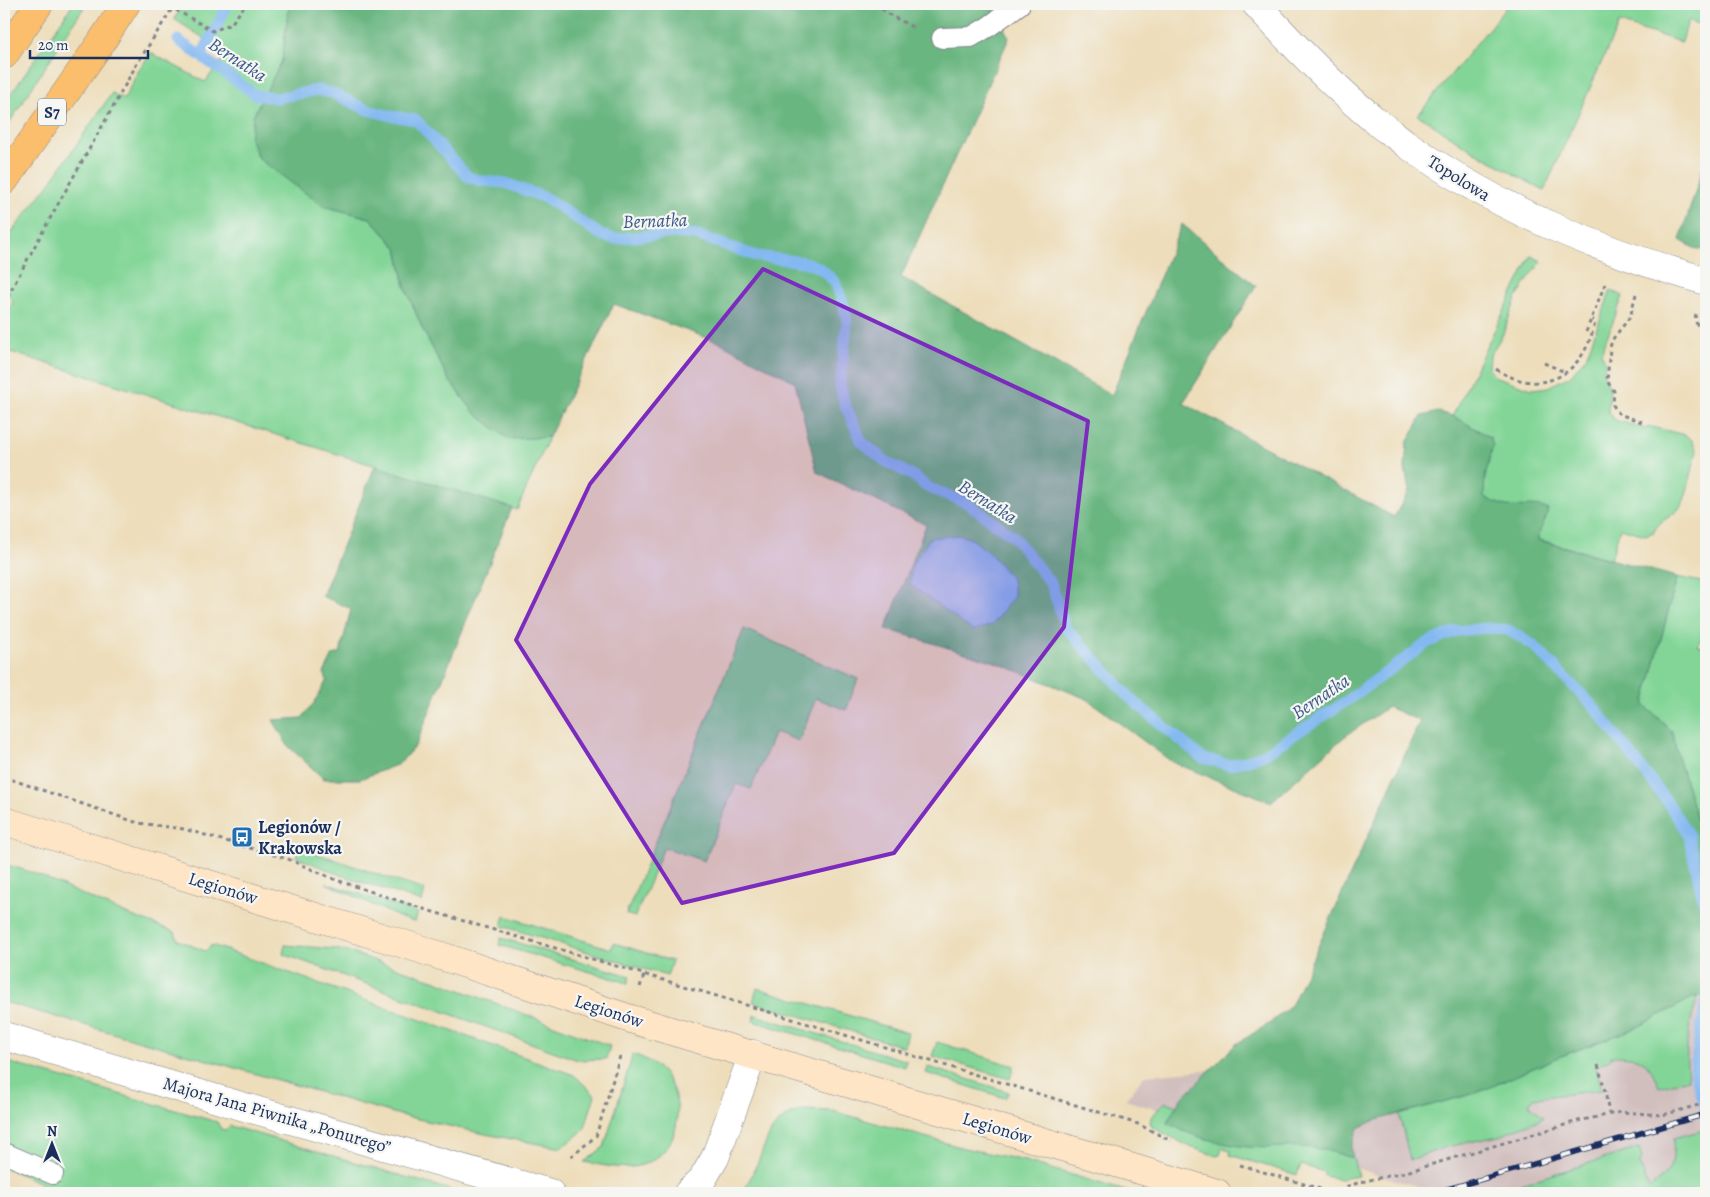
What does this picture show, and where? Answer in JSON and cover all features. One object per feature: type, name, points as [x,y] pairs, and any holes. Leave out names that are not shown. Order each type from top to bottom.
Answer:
[{"type":"highway","points":[[4,55],[39,4]]},
{"type":"highway","name":"S7","points":[[4,181],[126,4]]},
{"type":"street","name":"Topolowa","points":[[1256,4],[1302,55],[1372,118],[1430,160],[1493,199],[1561,231],[1656,266],[1706,281]]},
{"type":"street","name":"Legionów","points":[[4,821],[420,949],[631,1019],[1217,1193]]},
{"type":"street","name":"Majora Jana Piwnika „Ponurego”","points":[[4,1036],[241,1106],[550,1193]]},
{"type":"street","points":[[688,1193],[702,1180],[715,1158],[753,1054]]},
{"type":"lane","points":[[942,38],[971,37],[1020,4]]},
{"type":"lane","points":[[4,1152],[53,1174]]},
{"type":"path","points":[[4,304],[135,66],[175,4]]},
{"type":"path","points":[[169,6],[213,31],[231,24],[246,4]]},
{"type":"path","points":[[875,4],[890,15],[921,32],[942,38]]},
{"type":"path","points":[[1586,332],[1607,278]]},
{"type":"path","points":[[1638,288],[1630,317],[1612,340],[1607,366],[1607,381],[1614,391],[1613,405],[1619,414],[1642,422]]},
{"type":"path","points":[[1698,307],[1695,318],[1706,344],[1704,355]]},
{"type":"path","points":[[1496,369],[1506,376],[1522,382],[1540,383],[1559,377],[1574,367],[1585,353],[1596,322],[1592,319]]},
{"type":"path","points":[[1544,362],[1566,372]]},
{"type":"path","points":[[4,777],[138,823],[184,828],[288,859],[336,880],[411,905],[1138,1124],[1175,1143]]},
{"type":"path","points":[[571,1157],[596,1136],[644,975]]},
{"type":"path","points":[[1598,1065],[1609,1114]]},
{"type":"path","points":[[1340,1193],[1348,1186],[1406,1172],[1550,1128],[1621,1112],[1663,1115],[1706,1103]]},
{"type":"path","points":[[1237,1165],[1334,1193]]},
{"type":"highlighted area","points":[[763,269],[1088,421],[1064,627],[894,853],[682,903],[516,640],[590,484]]},
{"type":"shaded area","points":[[1706,921],[1706,1193],[1440,1193],[1125,1100],[1145,1075],[1266,1065]]},
{"type":"green space","points":[[73,4],[86,4],[4,131],[4,104]]},
{"type":"green space","points":[[184,4],[292,4],[288,11],[282,61],[253,116],[323,206],[370,218],[397,248],[405,286],[422,328],[449,380],[475,413],[508,439],[549,437],[517,510],[4,350],[4,323],[13,301],[6,292],[4,296],[4,242],[50,183],[112,93],[124,99],[139,70],[151,53],[205,82],[227,53],[174,19]]},
{"type":"green space","points":[[292,4],[992,4],[1009,38],[901,277],[1112,395],[1182,224],[1256,286],[1183,403],[1394,517],[1409,491],[1405,468],[1407,443],[1422,416],[1438,412],[1455,417],[1490,437],[1493,445],[1485,477],[1484,497],[1498,504],[1540,507],[1548,510],[1538,540],[1677,577],[1644,705],[1672,731],[1677,754],[1706,850],[1706,996],[1694,997],[1638,1027],[1556,1058],[1479,1092],[1373,1121],[1358,1128],[1351,1148],[1353,1158],[1310,1148],[1254,1148],[1226,1144],[1195,1136],[1167,1123],[1180,1100],[1236,1044],[1270,1023],[1292,1004],[1420,721],[1388,707],[1344,737],[1271,802],[1172,762],[1087,699],[995,662],[886,629],[926,525],[817,472],[795,382],[721,343],[614,304],[549,437],[508,439],[475,413],[449,380],[422,328],[405,286],[397,248],[370,218],[323,206],[259,159],[250,138],[253,116],[282,61],[288,11]]},
{"type":"green space","points":[[1509,4],[1706,4],[1706,27],[1688,21],[1681,42],[1619,23],[1544,191],[1465,146],[1418,115]]},
{"type":"green space","points":[[1706,158],[1706,251],[1694,248],[1680,240]]},
{"type":"green space","points":[[1531,256],[1542,261],[1516,299],[1503,334],[1490,355],[1489,368],[1494,376],[1532,389],[1548,387],[1570,376],[1586,357],[1611,290],[1623,296],[1601,353],[1606,362],[1603,372],[1610,389],[1608,411],[1615,420],[1646,429],[1648,426],[1685,435],[1692,440],[1697,451],[1686,493],[1679,509],[1659,524],[1654,532],[1645,535],[1620,528],[1611,559],[1528,537],[1409,491],[1455,411]]},
{"type":"green space","points":[[375,466],[512,508],[416,745],[399,764],[360,779],[324,779],[288,746],[273,720],[302,718],[314,703],[327,680],[324,673],[333,655],[340,653],[351,609],[322,596]]},
{"type":"green space","points":[[1677,577],[1706,583],[1706,629],[1698,645],[1706,649],[1706,850],[1677,754],[1672,731],[1644,705]]},
{"type":"green space","points":[[744,629],[858,679],[846,710],[816,698],[799,741],[775,732],[751,789],[736,784],[704,861],[664,847],[635,917],[626,914]]},
{"type":"green space","points":[[299,848],[425,890],[422,902],[338,874],[296,857]]},
{"type":"green space","points":[[4,864],[31,872],[124,913],[175,932],[178,940],[205,951],[212,945],[574,1075],[595,1095],[584,1130],[561,1148],[485,1134],[400,1115],[4,1002]]},
{"type":"green space","points":[[326,883],[418,913],[415,922],[401,918]]},
{"type":"green space","points":[[505,916],[611,949],[614,943],[672,961],[667,976],[502,926]]},
{"type":"green space","points":[[501,938],[630,976],[628,983],[499,945]]},
{"type":"green space","points":[[285,945],[349,952],[436,981],[610,1046],[606,1059],[578,1060],[283,954]]},
{"type":"green space","points":[[757,988],[908,1033],[904,1047],[753,1002]]},
{"type":"green space","points":[[1697,997],[1687,1042],[1688,1079],[1659,1087],[1651,1070],[1642,1061],[1630,1057],[1611,1056],[1611,1058],[1596,1067],[1602,1090],[1534,1098],[1529,1104],[1544,1118],[1499,1136],[1446,1147],[1410,1160],[1399,1114],[1479,1092],[1556,1058],[1638,1027]]},
{"type":"green space","points":[[755,1015],[907,1061],[905,1067],[753,1021]]},
{"type":"green space","points":[[937,1042],[1014,1066],[1010,1079],[932,1056]]},
{"type":"green space","points":[[633,1054],[656,1066],[667,1078],[673,1090],[677,1103],[677,1116],[676,1129],[671,1141],[664,1151],[654,1159],[635,1167],[606,1166],[584,1162],[604,1147]]},
{"type":"green space","points":[[4,1061],[217,1122],[221,1129],[225,1130],[230,1126],[461,1193],[63,1193],[4,1167]]},
{"type":"green space","points":[[928,1067],[1009,1092],[1005,1098],[926,1073]]},
{"type":"green space","points":[[1166,1102],[1177,1106],[1167,1123],[1323,1149],[1353,1158],[1358,1176],[1341,1179],[1324,1176],[1324,1172],[1301,1165],[1297,1175],[1230,1155],[1231,1150],[1222,1148],[1220,1155],[1217,1156],[1190,1147],[1152,1127],[1150,1122],[1153,1116]]},
{"type":"green space","points":[[802,1110],[833,1111],[964,1148],[1025,1161],[1132,1193],[742,1193],[773,1130],[784,1119]]},
{"type":"green space","points":[[1704,1130],[1706,1143],[1706,1193],[1491,1193],[1639,1148],[1642,1158],[1640,1164],[1649,1189],[1670,1168],[1673,1155],[1673,1138]]},
{"type":"water","points":[[959,535],[972,539],[991,554],[1012,579],[1014,596],[992,625],[973,631],[910,585],[912,565],[930,538]]},
{"type":"waterway","points":[[201,56],[228,4]]},
{"type":"waterway","name":"Bernatka","points":[[178,40],[256,95],[277,98],[318,90],[332,93],[368,110],[416,120],[468,177],[481,181],[505,183],[546,198],[601,235],[614,239],[673,233],[696,235],[756,256],[804,262],[820,268],[835,282],[844,305],[847,323],[840,385],[845,405],[862,442],[885,461],[915,477],[927,487],[967,503],[1014,537],[1051,584],[1066,628],[1131,699],[1202,758],[1229,765],[1266,753],[1348,700],[1427,643],[1456,631],[1487,628],[1508,630],[1533,645],[1596,709],[1666,800],[1688,834],[1706,912]]},
{"type":"waterway","name":"Bernatka","points":[[1706,1002],[1695,1073],[1706,1110]]},
{"type":"railway","points":[[1434,1193],[1706,1114]]},
{"type":"place","name":"Legionów / Krakowska","points":[[242,837]]}]
